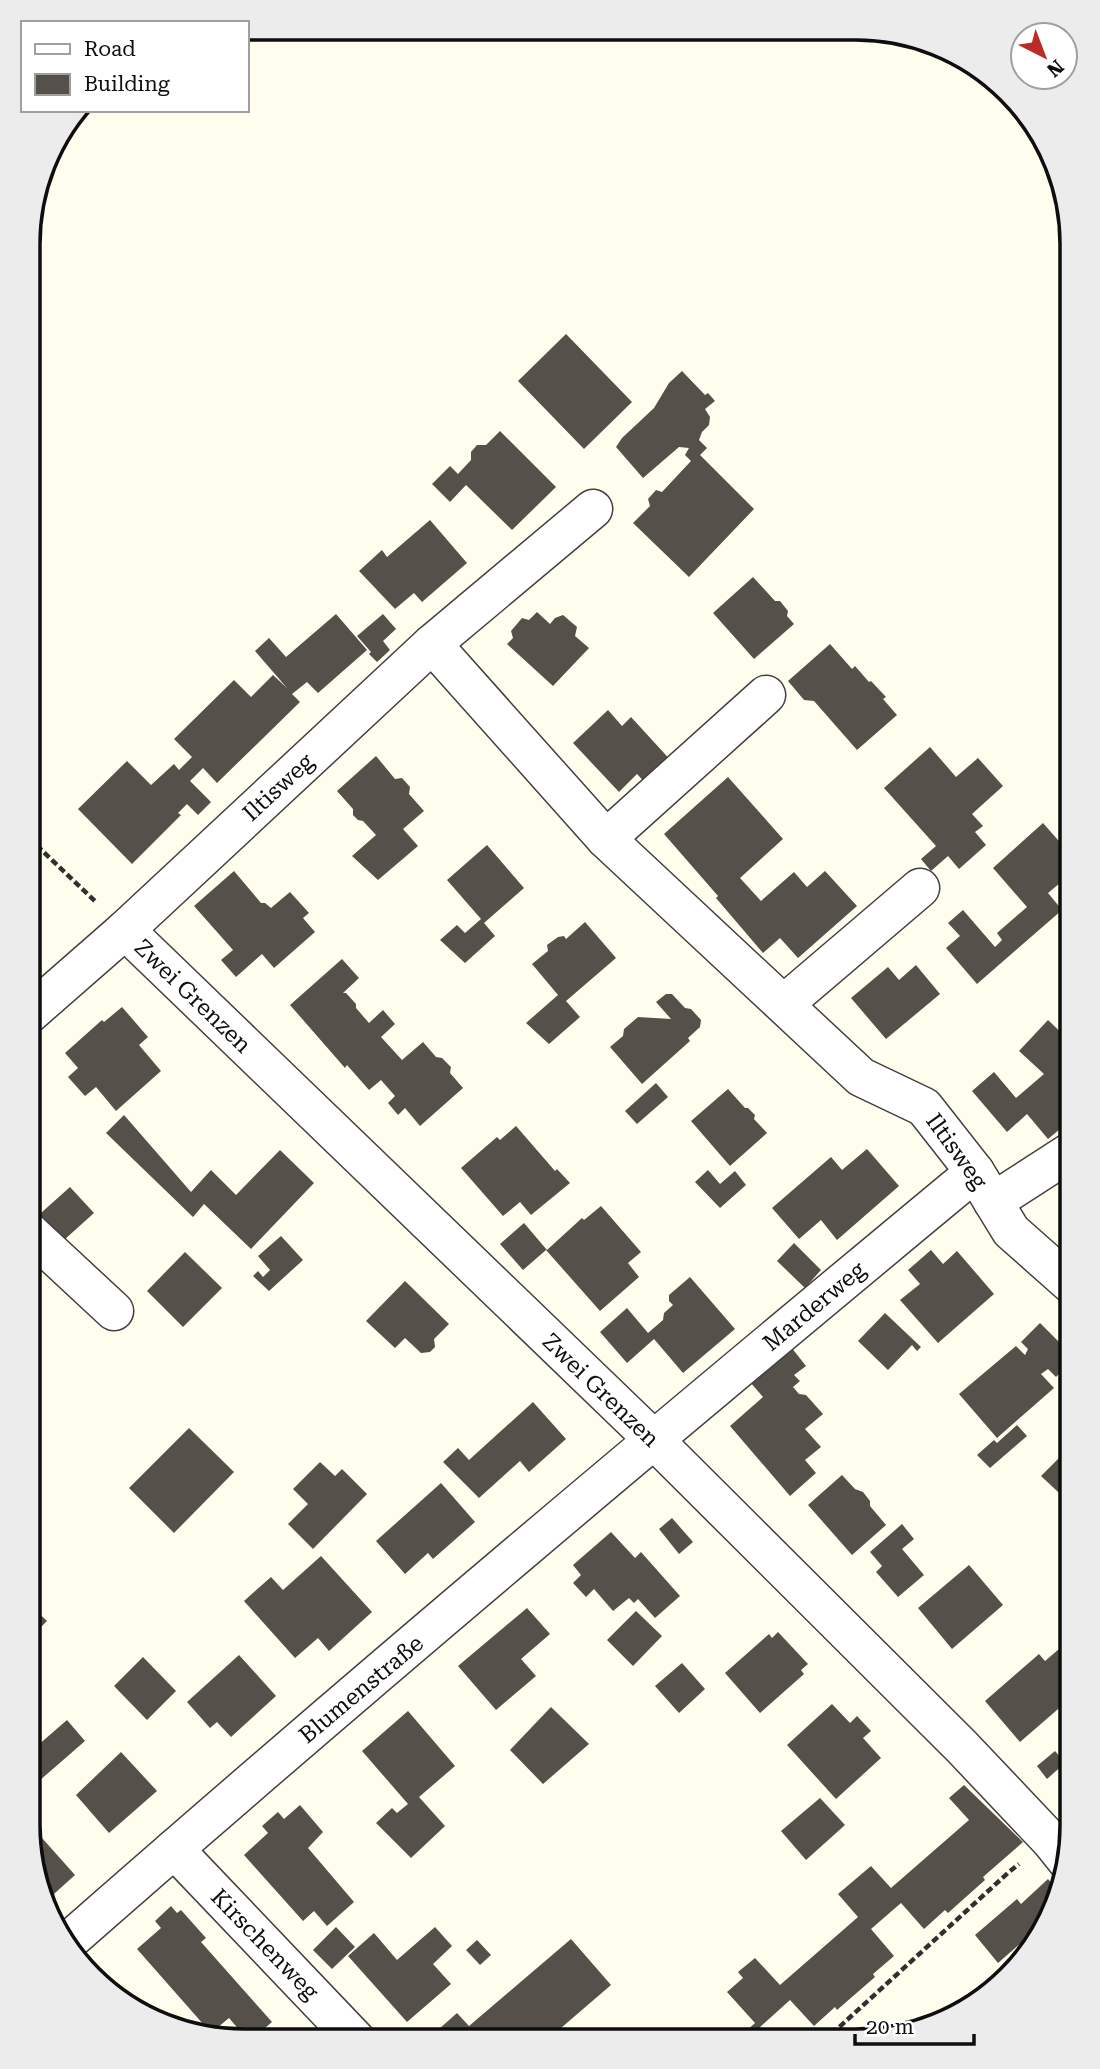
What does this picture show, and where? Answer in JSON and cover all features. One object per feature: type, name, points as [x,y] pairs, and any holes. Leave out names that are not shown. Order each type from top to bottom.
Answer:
[{"type":"street","name":"Iltisweg","points":[[40,1004],[125,930],[432,644],[593,509]]},
{"type":"street","name":"Iltisweg","points":[[432,644],[606,839],[861,1077],[924,1107],[984,1187],[1011,1231],[1059,1274]]},
{"type":"street","points":[[606,839],[766,695]]},
{"type":"street","points":[[785,1004],[920,888]]},
{"type":"street","name":"Zwei Grenzen","points":[[125,930],[653,1439],[962,1747],[1058,1850]]},
{"type":"street","name":"Iltisweg","points":[[984,1187],[1059,1156]]},
{"type":"street","name":"Marderweg","points":[[653,1439],[984,1187]]},
{"type":"street","points":[[40,1242],[114,1311]]},
{"type":"street","name":"Blumenstraße","points":[[74,1936],[653,1439]]},
{"type":"street","name":"Kirschenweg","points":[[174,1849],[346,2029]]},
{"type":"path","points":[[40,849],[125,930]]},
{"type":"path","points":[[837,2029],[1009,1872],[1057,1852]]},
{"type":"building","points":[[566,334],[632,402],[584,449],[518,381]]},
{"type":"building","points":[[682,371],[705,395],[708,393],[715,401],[705,409],[710,417],[709,425],[699,440],[707,448],[700,455],[754,509],[689,577],[633,523],[650,506],[648,499],[656,490],[662,492],[691,461],[685,455],[689,448],[679,447],[643,478],[616,447],[654,408],[669,383]]},
{"type":"building","points":[[500,431],[556,487],[512,530],[466,485],[450,502],[432,484],[450,466],[458,474],[471,460],[471,452],[477,445],[486,445]]},
{"type":"building","points":[[430,520],[467,563],[422,602],[414,593],[395,609],[359,571],[382,550],[387,557]]},
{"type":"building","points":[[753,577],[775,601],[780,601],[794,624],[754,659],[713,613]]},
{"type":"building","points":[[537,612],[550,624],[563,615],[577,627],[575,636],[589,648],[553,686],[507,644],[513,638],[511,631],[522,618],[529,620]]},
{"type":"building","points":[[336,614],[367,650],[318,693],[307,682],[292,694],[300,702],[217,783],[203,768],[190,781],[211,802],[198,815],[187,804],[178,813],[181,815],[132,864],[78,809],[127,761],[151,785],[174,764],[179,770],[192,757],[174,739],[234,680],[251,697],[273,675],[287,688],[255,651],[269,638],[286,657]]},
{"type":"building","points":[[383,614],[396,629],[383,641],[390,650],[377,662],[357,636]]},
{"type":"building","points":[[830,644],[852,669],[855,666],[871,681],[886,697],[883,699],[897,715],[857,750],[814,701],[804,700],[788,681]]},
{"type":"building","points":[[608,710],[622,726],[631,717],[675,765],[650,788],[637,774],[619,792],[573,743]]},
{"type":"building","points":[[930,747],[956,777],[978,758],[1003,786],[972,814],[983,826],[975,832],[986,845],[959,869],[948,856],[931,871],[921,859],[936,846],[884,788]]},
{"type":"building","points":[[376,756],[395,779],[402,778],[410,787],[409,794],[424,811],[403,829],[418,846],[378,880],[352,856],[376,835],[353,815],[353,809],[337,791]]},
{"type":"building","points":[[728,777],[783,839],[740,878],[761,901],[794,872],[807,887],[825,871],[857,906],[798,958],[780,938],[763,953],[664,834]]},
{"type":"building","points":[[1043,823],[1060,842],[1060,883],[1048,893],[1060,907],[1060,912],[977,984],[946,948],[960,936],[948,923],[963,910],[995,947],[1002,940],[997,933],[1027,907],[993,868]]},
{"type":"building","points":[[487,845],[524,888],[484,923],[495,936],[465,963],[440,940],[457,925],[465,933],[481,919],[447,880]]},
{"type":"building","points":[[234,871],[261,903],[271,908],[290,892],[309,913],[303,918],[315,932],[274,968],[262,954],[236,977],[221,960],[233,950],[194,906]]},
{"type":"building","points":[[585,922],[616,958],[566,1001],[580,1017],[549,1044],[526,1023],[558,995],[532,964],[548,951],[547,945],[558,937],[564,936],[566,939]]},
{"type":"building","points":[[342,959],[359,978],[343,993],[356,1004],[356,1008],[369,1023],[383,1010],[395,1024],[381,1037],[402,1060],[423,1042],[436,1057],[442,1058],[451,1067],[450,1073],[463,1088],[420,1126],[405,1108],[398,1115],[388,1103],[395,1096],[381,1080],[369,1090],[347,1065],[345,1068],[290,1005]]},
{"type":"building","points":[[916,965],[940,994],[886,1039],[851,998],[888,967],[899,980]]},
{"type":"building","points":[[666,994],[672,994],[685,1008],[691,1009],[701,1020],[700,1027],[688,1038],[690,1041],[642,1084],[610,1047],[638,1017],[671,1019],[656,1002]]},
{"type":"building","points":[[122,1007],[148,1037],[139,1045],[161,1071],[116,1111],[96,1087],[85,1096],[68,1077],[78,1068],[65,1053],[102,1020],[104,1022]]},
{"type":"building","points":[[1048,1020],[1060,1031],[1059,1129],[1048,1139],[1027,1114],[1007,1132],[972,1091],[994,1072],[1016,1098],[1044,1074],[1019,1051]]},
{"type":"building","points":[[656,1083],[668,1097],[637,1124],[625,1111]]},
{"type":"building","points":[[728,1089],[755,1115],[754,1119],[767,1133],[730,1166],[691,1121]]},
{"type":"building","points":[[124,1115],[191,1192],[211,1170],[236,1195],[280,1150],[314,1183],[251,1249],[204,1204],[193,1217],[106,1133]]},
{"type":"building","points":[[516,1126],[555,1171],[557,1169],[570,1183],[531,1215],[520,1202],[503,1216],[461,1168],[497,1137],[500,1140]]},
{"type":"building","points":[[867,1149],[899,1186],[837,1240],[821,1220],[799,1239],[772,1208],[831,1157],[842,1170]]},
{"type":"building","points":[[708,1170],[720,1184],[735,1171],[746,1185],[720,1208],[695,1182]]},
{"type":"building","points":[[70,1187],[94,1213],[54,1249],[40,1231],[40,1214]]},
{"type":"building","points":[[601,1206],[641,1252],[628,1263],[639,1277],[600,1311],[546,1250],[523,1270],[500,1244],[524,1223],[547,1250],[582,1218],[584,1220]]},
{"type":"building","points":[[281,1236],[303,1260],[269,1291],[253,1276],[258,1271],[263,1277],[270,1270],[258,1256]]},
{"type":"building","points":[[794,1243],[821,1270],[805,1288],[777,1261]]},
{"type":"building","points":[[931,1250],[943,1264],[957,1251],[994,1294],[938,1343],[900,1300],[920,1284],[908,1270]]},
{"type":"building","points":[[185,1252],[222,1288],[183,1327],[147,1291]]},
{"type":"building","points":[[690,1277],[735,1329],[683,1373],[654,1339],[627,1363],[600,1332],[627,1308],[648,1333],[663,1320],[664,1313],[673,1305],[669,1301],[669,1295]]},
{"type":"building","points":[[405,1281],[449,1324],[434,1339],[435,1347],[430,1352],[421,1353],[405,1338],[395,1348],[366,1321]]},
{"type":"building","points":[[885,1313],[921,1347],[917,1351],[912,1345],[888,1370],[858,1341]]},
{"type":"building","points":[[1040,1323],[1059,1342],[1059,1374],[1056,1377],[1048,1369],[1041,1374],[1054,1388],[997,1438],[959,1394],[1016,1346],[1025,1355],[1028,1349],[1021,1342]]},
{"type":"building","points":[[791,1347],[806,1366],[794,1375],[800,1381],[793,1387],[799,1394],[806,1395],[823,1414],[805,1429],[821,1447],[805,1460],[816,1473],[790,1496],[730,1426],[763,1397],[750,1382]]},
{"type":"building","points":[[533,1402],[566,1439],[529,1472],[520,1461],[479,1498],[443,1462],[458,1448],[469,1460]]},
{"type":"building","points":[[1017,1425],[1027,1436],[990,1468],[977,1455],[994,1440],[997,1443]]},
{"type":"building","points":[[189,1428],[234,1472],[174,1533],[129,1488]]},
{"type":"building","points":[[1059,1458],[1059,1493],[1041,1476]]},
{"type":"building","points":[[320,1462],[335,1476],[342,1469],[367,1494],[313,1549],[288,1524],[308,1504],[293,1489]]},
{"type":"building","points":[[842,1475],[855,1489],[863,1492],[870,1501],[870,1506],[886,1525],[852,1555],[808,1505]]},
{"type":"building","points":[[441,1483],[475,1522],[433,1559],[428,1553],[405,1574],[376,1541]]},
{"type":"building","points":[[672,1518],[693,1542],[679,1554],[659,1529]]},
{"type":"building","points":[[902,1524],[914,1539],[902,1549],[924,1575],[898,1597],[876,1572],[882,1566],[870,1552]]},
{"type":"building","points":[[611,1532],[635,1558],[641,1552],[680,1596],[655,1618],[638,1599],[634,1603],[629,1598],[613,1611],[594,1589],[586,1597],[573,1583],[581,1575],[573,1565]]},
{"type":"building","points":[[321,1556],[372,1612],[329,1651],[318,1638],[295,1658],[244,1601],[271,1577],[283,1590]]},
{"type":"building","points":[[969,1565],[1003,1605],[952,1649],[918,1608]]},
{"type":"building","points":[[527,1608],[550,1634],[521,1659],[536,1676],[496,1710],[458,1666]]},
{"type":"building","points":[[636,1611],[662,1636],[633,1666],[607,1640]]},
{"type":"building","points":[[40,1614],[47,1621],[40,1628]]},
{"type":"building","points":[[778,1632],[808,1664],[801,1670],[804,1674],[760,1713],[725,1673],[769,1634],[772,1638]]},
{"type":"building","points":[[1059,1649],[1059,1708],[1020,1742],[985,1701],[1039,1654],[1045,1661]]},
{"type":"building","points":[[239,1655],[276,1696],[231,1737],[217,1722],[210,1728],[187,1702]]},
{"type":"building","points":[[143,1657],[176,1691],[147,1720],[114,1686]]},
{"type":"building","points":[[682,1663],[705,1689],[679,1713],[655,1686]]},
{"type":"building","points":[[832,1704],[850,1723],[857,1716],[871,1731],[863,1738],[881,1758],[836,1799],[787,1745]]},
{"type":"building","points":[[551,1707],[589,1744],[543,1784],[510,1750]]},
{"type":"building","points":[[408,1711],[455,1766],[419,1797],[445,1826],[411,1858],[376,1823],[392,1808],[397,1813],[408,1804],[362,1751]]},
{"type":"building","points":[[67,1720],[85,1741],[40,1780],[40,1743]]},
{"type":"building","points":[[1055,1751],[1059,1756],[1059,1768],[1047,1779],[1037,1766]]},
{"type":"building","points":[[121,1752],[157,1791],[109,1833],[76,1795]]},
{"type":"building","points":[[964,1785],[1023,1842],[948,1913],[945,1910],[924,1929],[901,1903],[871,1929],[894,1956],[873,1974],[875,1977],[814,2026],[790,2000],[760,2027],[762,2029],[748,2029],[755,2023],[727,1992],[743,1978],[738,1972],[755,1958],[780,1985],[858,1917],[838,1894],[871,1866],[891,1888],[969,1820],[949,1798]]},
{"type":"building","points":[[820,1798],[845,1825],[806,1860],[781,1831]]},
{"type":"building","points":[[300,1805],[323,1832],[308,1848],[354,1902],[327,1926],[314,1911],[303,1921],[244,1855],[268,1833],[262,1826],[278,1812],[284,1819]]},
{"type":"building","points":[[41,1839],[75,1875],[53,1895],[44,1865]]},
{"type":"building","points":[[1048,1879],[1051,1883],[1039,1915],[1023,1941],[998,1963],[975,1935],[1017,1899],[1021,1904]]},
{"type":"building","points":[[171,1906],[177,1913],[181,1910],[206,1938],[201,1942],[272,2022],[264,2029],[238,2029],[229,2018],[218,2027],[203,2024],[137,1949],[161,1928],[155,1921]]},
{"type":"building","points":[[336,1927],[355,1947],[332,1969],[313,1950]]},
{"type":"building","points":[[435,1927],[452,1946],[433,1964],[451,1984],[407,2022],[348,1956],[374,1933],[397,1960]]},
{"type":"building","points":[[571,1939],[611,1985],[560,2029],[439,2029],[457,2013],[469,2026]]},
{"type":"building","points":[[477,1940],[491,1955],[480,1965],[466,1950]]}]
